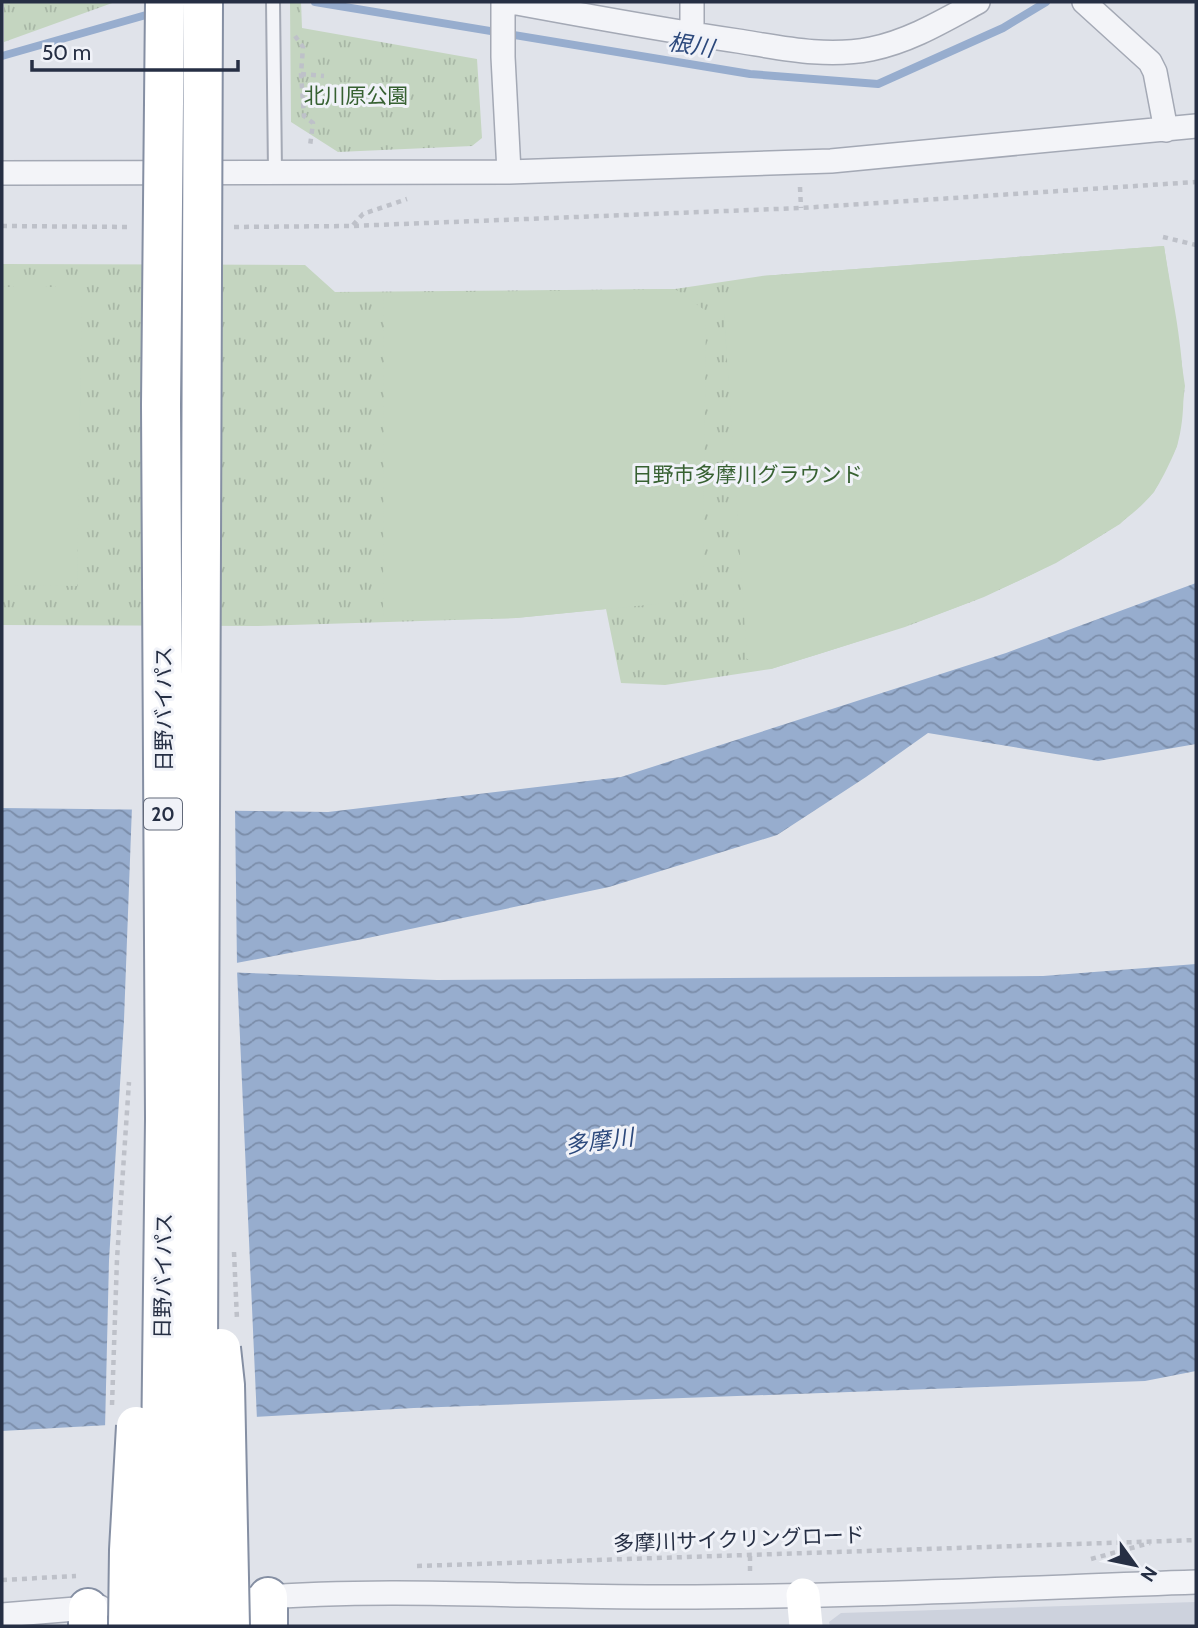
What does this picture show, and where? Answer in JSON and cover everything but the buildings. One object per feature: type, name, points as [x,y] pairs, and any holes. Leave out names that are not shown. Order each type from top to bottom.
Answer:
[{"type":"highway","name":"日野バイパス","points":[[165,2],[161,405],[197,1626]]},
{"type":"highway","name":"日野バイパス","points":[[159,1626],[182,1118],[200,368],[203,2]]},
{"type":"highway","points":[[128,1626],[129,1550],[138,1390],[182,1118]]},
{"type":"highway","points":[[182,1118],[225,1385],[230,1626]]},
{"type":"street","points":[[692,2],[692,34]]},
{"type":"street","points":[[509,172],[503,57],[506,6],[788,50],[846,52],[893,43],[921,33],[978,2]]},
{"type":"street","points":[[1092,4],[1150,62],[1155,72],[1166,130]]},
{"type":"street","points":[[2,173],[509,172],[831,161],[1196,126]]},
{"type":"street","points":[[2,1615],[88,1617],[268,1612],[442,1593],[659,1597],[804,1611],[1196,1582]]},
{"type":"lane","points":[[273,5],[275,172]]},
{"type":"path","points":[[295,29],[296,38],[303,47],[301,74],[304,116],[313,123],[310,146]]},
{"type":"path","points":[[301,74],[324,76]]},
{"type":"path","points":[[800,176],[801,208]]},
{"type":"path","points":[[231,227],[352,226],[801,208],[1196,181]]},
{"type":"path","points":[[2,226],[135,227]]},
{"type":"path","points":[[1163,237],[1196,245]]},
{"type":"path","name":"多摩川サイクリングロード","points":[[407,1566],[1196,1540]]},
{"type":"shaded area","points":[[1196,1602],[1196,1626],[830,1626],[829,1622],[841,1613]]},
{"type":"green space","points":[[4,2],[115,2],[4,42]]},
{"type":"green space","name":"北川原公園","points":[[290,2],[301,2],[302,28],[477,59],[482,138],[472,146],[338,152],[291,122]]},
{"type":"green space","name":"日野市多摩川グラウンド","points":[[1164,246],[1185,386],[1177,446],[1154,492],[1120,524],[1056,563],[984,597],[905,627],[771,669],[665,685],[621,683],[606,609],[516,618],[258,626],[2,625],[2,264],[305,265],[335,292],[675,289],[762,276]]},
{"type":"green space","points":[[1164,246],[1183,373],[1182,423],[1173,457],[1156,489],[1146,501],[1122,522],[1086,545],[1049,566],[972,601],[771,669],[747,659],[724,314],[762,276]]},
{"type":"green space","points":[[2,287],[82,287],[77,586],[2,585]]},
{"type":"green space","points":[[675,289],[706,311],[703,574],[677,602],[516,618],[383,621],[384,293]]},
{"type":"water","name":"多摩川","points":[[1196,583],[1196,744],[1098,761],[928,733],[777,835],[609,887],[363,939],[194,971],[437,980],[1043,976],[1196,964],[1196,1371],[1145,1381],[414,1408],[2,1431],[2,808],[328,812],[621,777],[1006,653]]},
{"type":"pier","points":[[132,806],[235,807],[237,966],[221,969],[237,970],[257,1420],[105,1429],[109,1260],[124,1020]]},
{"type":"waterway","name":"根川","points":[[315,2],[750,74],[878,84],[1003,28],[1046,2]]},
{"type":"waterway","name":"根川","points":[[2,56],[153,13]]}]
